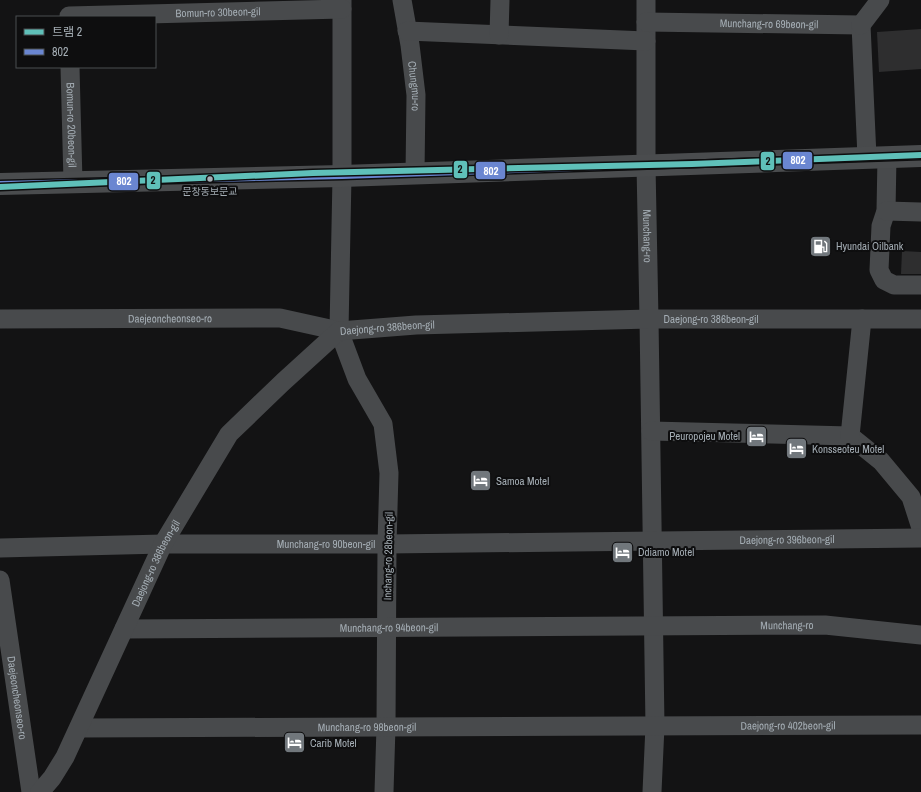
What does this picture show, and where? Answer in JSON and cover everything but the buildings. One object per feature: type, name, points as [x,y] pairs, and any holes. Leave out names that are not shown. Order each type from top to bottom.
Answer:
[{"type":"main road","points":[[0,184],[415,174],[921,156]]},
{"type":"street","name":"Chungmu-ro","points":[[402,0],[416,94],[415,174]]},
{"type":"street","points":[[499,35],[500,0]]},
{"type":"street","name":"Munchang-ro","points":[[646,0],[646,165],[655,726],[652,792]]},
{"type":"street","points":[[880,0],[861,25],[877,157],[886,211],[881,226],[879,270],[884,280],[894,285],[921,285]]},
{"type":"street","name":"Bomun-ro 30beon-gil","points":[[69,11],[342,5],[342,176]]},
{"type":"street","name":"Munchang-ro 69beon-gil","points":[[646,22],[861,25]]},
{"type":"street","points":[[407,31],[646,41]]},
{"type":"street","name":"Bomun-ro 20beon-gil","points":[[70,68],[73,182]]},
{"type":"street","points":[[339,331],[342,176]]},
{"type":"street","points":[[886,211],[921,212]]},
{"type":"street","name":"Daejeoncheonseo-ro","points":[[0,319],[280,318],[339,331]]},
{"type":"street","name":"Daejong-ro 386beon-gil","points":[[40,792],[65,757],[163,544],[229,434],[339,331],[416,325],[649,319],[921,319]]},
{"type":"street","points":[[850,436],[862,319]]},
{"type":"street","name":"Inchang-ro 28beon-gil","points":[[339,331],[357,379],[383,424],[389,473],[384,792]]},
{"type":"street","points":[[651,431],[850,436],[881,461],[911,497],[921,528]]},
{"type":"street","name":"Daejong-ro 396beon-gil","points":[[652,540],[921,538]]},
{"type":"street","name":"Munchang-ro 90beon-gil","points":[[0,548],[163,544],[387,544],[652,540]]},
{"type":"street","name":"Daejeoncheonseo-ro","points":[[0,580],[31,792]]},
{"type":"street","name":"Munchang-ro","points":[[653,626],[825,625],[921,635]]},
{"type":"street","name":"Munchang-ro 94beon-gil","points":[[124,629],[653,626]]},
{"type":"street","name":"Daejong-ro 402beon-gil","points":[[655,726],[921,725]]},
{"type":"street","name":"Munchang-ro 98beon-gil","points":[[79,728],[655,726]]},
{"type":"tram line","name":"2","points":[[0,187],[313,173],[692,164],[921,155]]},
{"type":"transit line","name":"802","points":[[0,184],[342,176],[921,156]]},
{"type":"place","name":"문창동보문교","points":[[210,179]]},
{"type":"place","name":"Hyundai Oilbank","points":[[820,246]]},
{"type":"place","name":"Peuropojeu Motel","points":[[756,436]]},
{"type":"place","name":"Konsseoteu Motel","points":[[796,449]]},
{"type":"place","name":"Samoa Motel","points":[[480,481]]},
{"type":"place","name":"Ddiamo Motel","points":[[622,552]]},
{"type":"place","name":"Carib Motel","points":[[294,743]]}]
